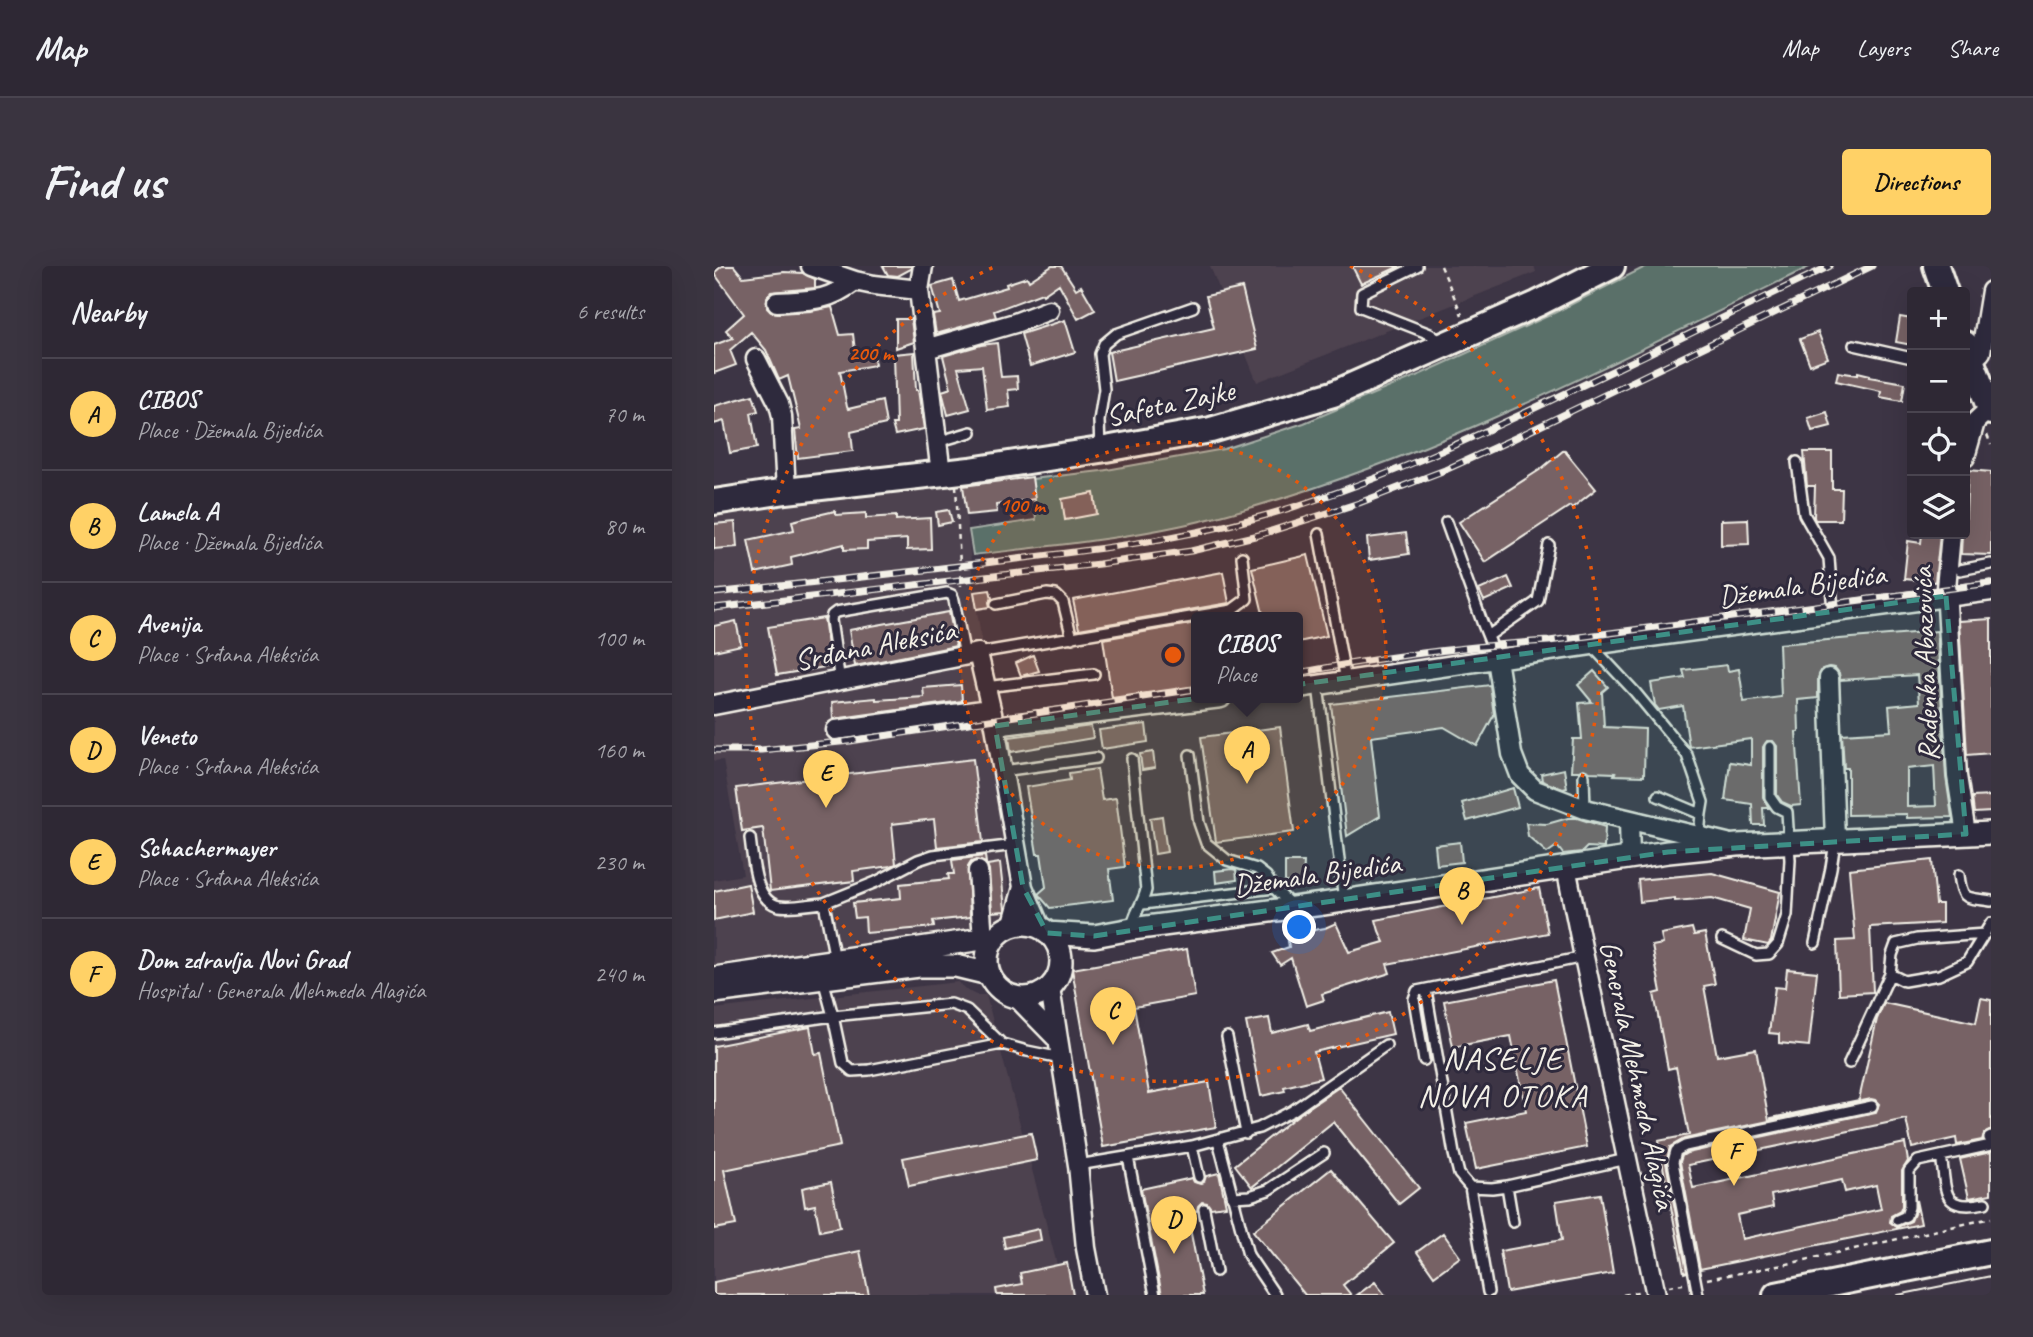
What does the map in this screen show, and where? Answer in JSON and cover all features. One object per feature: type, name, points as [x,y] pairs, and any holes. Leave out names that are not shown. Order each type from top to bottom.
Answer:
[{"type":"main road","name":"Safeta Zajke","points":[[714,502],[786,491],[949,479],[1212,430],[1334,394],[1538,304],[1612,266]]},
{"type":"main road","points":[[1936,266],[1943,287]]},
{"type":"main road","points":[[1970,363],[1990,410]]},
{"type":"main road","points":[[1776,1295],[1991,1252]]},
{"type":"street","points":[[811,266],[855,281],[919,290]]},
{"type":"street","points":[[923,266],[919,290],[937,442],[949,479]]},
{"type":"street","points":[[777,302],[819,300],[838,293],[855,281]]},
{"type":"street","points":[[1970,355],[1981,352],[1991,291]]},
{"type":"street","points":[[926,349],[1015,323],[1049,310]]},
{"type":"street","points":[[756,359],[779,404],[782,416],[786,491]]},
{"type":"street","points":[[1970,440],[1975,422],[1990,410]]},
{"type":"street","name":"Radenka Abazovića","points":[[1951,539],[1946,596],[1957,776],[1966,834]]},
{"type":"street","name":"Džemala Bijedića","points":[[1303,687],[1991,591]]},
{"type":"street","name":"Srđana Aleksića","points":[[714,705],[971,655],[985,687],[993,718],[1023,887],[1044,931]]},
{"type":"street","name":"Džemala Bijedića","points":[[1497,659],[1512,754],[1520,775],[1535,790],[1585,809],[1737,845]]},
{"type":"street","points":[[1829,678],[1835,840]]},
{"type":"street","points":[[836,730],[1191,701]]},
{"type":"street","points":[[1629,820],[1630,857]]},
{"type":"street","name":"Džemala Bijedića","points":[[1044,931],[1094,936],[1630,857],[1737,845],[1991,833]]},
{"type":"street","name":"Generala Mehmeda Alagića","points":[[1566,867],[1655,1292]]},
{"type":"street","points":[[714,978],[997,934],[1031,926],[1044,931],[1057,946],[1060,954],[1057,978],[1050,988],[1040,995],[1028,998],[1004,993],[995,985],[989,974],[988,955],[997,934],[978,872]]},
{"type":"street","name":"Srđana Aleksića","points":[[997,934],[1023,887]]},
{"type":"street","points":[[1060,966],[1094,936]]},
{"type":"street","points":[[714,992],[919,966],[956,966],[989,974]]},
{"type":"street","points":[[1050,988],[1095,1295]]},
{"type":"street","points":[[1016,997],[1058,1040]]},
{"type":"lane","points":[[1417,266],[1362,293],[1361,306],[1430,334],[1446,346]]},
{"type":"lane","points":[[1100,450],[1099,422],[1104,389],[1100,354],[1104,344],[1116,334],[1193,306]]},
{"type":"lane","points":[[1854,345],[1907,357]]},
{"type":"lane","points":[[937,442],[971,432]]},
{"type":"lane","points":[[1797,462],[1801,507],[1829,558],[1833,612]]},
{"type":"lane","points":[[1446,523],[1497,659]]},
{"type":"lane","points":[[1318,534],[1346,681]]},
{"type":"lane","points":[[1488,636],[1538,601],[1549,545]]},
{"type":"lane","points":[[1221,612],[1232,610],[1247,599],[1242,557]]},
{"type":"lane","points":[[1960,570],[1991,564]]},
{"type":"lane","points":[[840,682],[831,620],[836,612],[947,593],[952,595],[954,600],[971,655],[1191,617]]},
{"type":"lane","points":[[996,604],[1047,594],[1056,595],[1063,602],[1073,638]]},
{"type":"lane","points":[[1591,645],[1635,692],[1687,755],[1703,802],[1699,836]]},
{"type":"lane","points":[[985,687],[1094,674]]},
{"type":"lane","points":[[1318,685],[1344,901]]},
{"type":"lane","points":[[1722,939],[1756,955],[1769,954],[1778,944],[1787,915],[1790,860],[1787,812],[1777,807],[1770,797],[1770,747]]},
{"type":"lane","points":[[1190,755],[1199,823],[1206,843],[1227,860],[1257,869],[1293,907]]},
{"type":"lane","points":[[1003,771],[1096,758]]},
{"type":"lane","points":[[1132,759],[1146,890],[1143,904],[1133,918],[1132,929]]},
{"type":"lane","points":[[1584,776],[1585,809]]},
{"type":"lane","points":[[1658,796],[1701,814]]},
{"type":"lane","points":[[750,838],[760,892],[768,902],[780,906],[824,902],[876,882],[933,855],[1016,845]]},
{"type":"lane","points":[[1815,943],[1835,840]]},
{"type":"lane","points":[[1958,875],[1960,892],[1991,901]]},
{"type":"lane","points":[[1143,904],[1274,888]]},
{"type":"lane","points":[[824,902],[835,960]]},
{"type":"lane","points":[[1890,974],[1904,981],[1940,975],[1967,962],[1991,923]]},
{"type":"lane","points":[[1849,1063],[1890,974],[1896,944],[1917,939],[1985,934]]},
{"type":"lane","points":[[1424,1060],[1414,999],[1417,991],[1584,957]]},
{"type":"lane","points":[[822,979],[843,1063],[852,1071],[1003,1044]]},
{"type":"lane","points":[[1426,990],[1454,1154],[1459,1174],[1470,1186],[1488,1292]]},
{"type":"lane","points":[[714,1033],[833,1016],[951,1004],[967,1010],[1003,1044],[1061,1058]]},
{"type":"lane","points":[[1227,1037],[1247,1133]]},
{"type":"lane","points":[[1078,1166],[1192,1146],[1247,1133],[1292,1111],[1386,1045]]},
{"type":"lane","points":[[1698,1295],[1673,1162],[1676,1151],[1685,1146],[1871,1106]]},
{"type":"lane","points":[[1218,1140],[1248,1255],[1275,1295]]},
{"type":"lane","points":[[1897,1220],[1906,1216],[1909,1207],[1909,1171],[1917,1161],[1990,1140]]},
{"type":"lane","points":[[1192,1146],[1199,1177]]},
{"type":"lane","points":[[1232,1198],[1268,1190],[1324,1153]]},
{"type":"lane","points":[[1941,1156],[1947,1197],[1965,1207],[1985,1203]]},
{"type":"lane","points":[[1128,1157],[1155,1295]]},
{"type":"lane","points":[[1470,1186],[1507,1186],[1627,1159]]},
{"type":"lane","points":[[1507,1186],[1513,1222]]},
{"type":"lane","points":[[1204,1209],[1216,1271]]},
{"type":"path","points":[[1441,266],[1470,334]]},
{"type":"path","points":[[949,479],[961,586]]},
{"type":"path","points":[[1623,1295],[1655,1292],[1991,1218]]},
{"type":"highlighted area","points":[[1946,596],[1966,834],[1668,852],[1094,936],[1047,933],[1023,887],[995,726]]},
{"type":"shaded area","points":[[1210,266],[1534,266],[1536,272],[1257,382]]},
{"type":"shaded area","points":[[961,462],[974,592],[995,726],[1010,909],[1004,926],[974,934],[714,977],[714,880],[743,875],[723,760],[714,761],[714,495]]},
{"type":"shaded area","points":[[958,982],[976,995],[986,995],[1065,1295],[714,1295],[714,1009]]},
{"type":"green space","points":[[1647,266],[1811,266],[1525,404],[1379,465],[1304,491],[1228,514],[1165,529],[973,555],[969,530],[1036,520],[1032,479],[1101,471],[1224,449],[1304,423],[1421,374],[1550,315]]},
{"type":"building","points":[[722,266],[734,266],[743,277],[784,272],[803,273],[815,279],[815,288],[771,292],[767,297],[767,308],[778,313],[832,307],[840,335],[853,334],[855,351],[872,348],[875,365],[840,371],[847,407],[848,409],[882,401],[886,424],[851,432],[853,451],[798,458],[795,430],[801,429],[788,376],[779,380],[766,350],[751,332],[730,350],[736,365],[714,373],[714,345],[733,338],[726,330],[744,314],[714,273]]},
{"type":"building","points":[[883,266],[911,266],[911,269],[898,276],[888,275]]},
{"type":"building","points":[[1052,266],[1061,266],[1076,289],[1081,286],[1095,310],[1078,319],[1059,284],[1043,295],[1042,293],[994,311],[996,317],[936,334],[933,315],[940,314],[932,286],[953,280],[959,301],[1007,287],[1006,284],[1027,277],[1029,281]]},
{"type":"building","points":[[1352,266],[1400,266],[1361,284]]},
{"type":"building","points":[[1242,288],[1257,349],[1114,381],[1109,352],[1214,328],[1206,296]]},
{"type":"building","points":[[1900,317],[1907,318],[1907,344],[1896,342]]},
{"type":"building","points":[[896,319],[911,319],[914,342],[896,348]]},
{"type":"building","points":[[1065,320],[1075,352],[1030,366],[1021,334]]},
{"type":"building","points":[[1818,332],[1828,358],[1810,365],[1800,339]]},
{"type":"building","points":[[997,343],[1001,377],[1017,376],[1018,389],[1008,390],[1010,407],[987,410],[982,366],[958,368],[970,409],[948,415],[942,391],[951,388],[943,356]]},
{"type":"building","points":[[914,352],[916,390],[924,429],[895,435],[892,424],[896,424],[894,354]]},
{"type":"building","points":[[1838,372],[1858,375],[1858,372],[1870,375],[1869,377],[1905,383],[1902,401],[1880,397],[1881,391],[1836,381]]},
{"type":"building","points":[[753,395],[758,411],[751,413],[757,448],[730,453],[724,421],[714,424],[714,406]]},
{"type":"building","points":[[1827,412],[1831,426],[1812,431],[1808,418]]},
{"type":"building","points":[[1564,450],[1596,489],[1572,508],[1570,506],[1485,562],[1459,522],[1541,469]]},
{"type":"building","points":[[1804,452],[1832,452],[1832,489],[1842,489],[1841,520],[1815,520],[1815,486],[1807,486]]},
{"type":"building","points":[[1970,470],[1991,472],[1991,555],[1961,554],[1962,539],[1970,539]]},
{"type":"building","points":[[1032,477],[1035,499],[996,505],[997,512],[967,515],[963,486]]},
{"type":"building","points":[[1094,493],[1097,514],[1065,520],[1062,499]]},
{"type":"building","points":[[949,510],[952,522],[938,525],[936,512]]},
{"type":"building","points":[[835,511],[836,515],[866,513],[866,518],[930,518],[931,549],[907,550],[907,539],[867,542],[867,549],[844,550],[844,544],[791,557],[792,565],[755,573],[748,540],[794,530],[792,521]]},
{"type":"building","points":[[1748,519],[1749,544],[1721,545],[1721,520]]},
{"type":"building","points":[[735,522],[737,547],[714,549],[714,524]]},
{"type":"building","points":[[1406,533],[1409,554],[1369,560],[1367,538]]},
{"type":"building","points":[[1921,539],[1939,539],[1935,582],[1904,579],[1908,541],[1921,543]]},
{"type":"building","points":[[1308,555],[1327,636],[1303,641],[1303,612],[1263,612],[1252,568]]},
{"type":"building","points":[[1223,572],[1229,603],[1079,629],[1073,600]]},
{"type":"building","points":[[1508,577],[1513,588],[1484,601],[1479,590]]},
{"type":"building","points":[[990,590],[990,607],[977,609],[974,592]]},
{"type":"building","points":[[949,612],[956,646],[855,666],[849,630]]},
{"type":"building","points":[[824,618],[831,666],[777,675],[768,627]]},
{"type":"building","points":[[1991,619],[1991,753],[1967,755],[1959,621]]},
{"type":"building","points":[[736,621],[741,645],[714,651],[714,626]]},
{"type":"building","points":[[1191,624],[1191,687],[1112,698],[1103,639]]},
{"type":"building","points":[[1937,631],[1946,777],[1952,817],[1907,818],[1907,814],[1848,815],[1848,768],[1844,768],[1842,734],[1891,731],[1889,706],[1919,703],[1917,675],[1840,680],[1835,668],[1829,667],[1822,669],[1818,678],[1818,698],[1798,700],[1799,732],[1796,732],[1801,805],[1791,806],[1782,802],[1777,795],[1777,746],[1773,741],[1767,741],[1763,747],[1763,797],[1769,808],[1763,808],[1764,825],[1753,825],[1752,804],[1725,800],[1730,762],[1751,765],[1751,739],[1689,747],[1683,706],[1659,710],[1655,705],[1651,683],[1685,678],[1683,670],[1727,665],[1728,671],[1739,669],[1744,702],[1781,697],[1779,644]],"holes":[[[1934,766],[1936,806],[1907,807],[1907,769]]]},
{"type":"building","points":[[1033,655],[1039,671],[1021,676],[1016,663]]},
{"type":"building","points":[[1594,671],[1608,687],[1602,692],[1604,727],[1645,729],[1644,776],[1614,775],[1615,773],[1590,772],[1584,769],[1571,771],[1573,739],[1582,739],[1579,703],[1592,702],[1578,685]]},
{"type":"building","points":[[961,685],[962,701],[833,719],[832,702],[924,697],[923,688]]},
{"type":"building","points":[[1490,685],[1494,715],[1477,746],[1444,727],[1371,737],[1380,816],[1347,836],[1331,704]]},
{"type":"building","points":[[1146,724],[1148,742],[1102,749],[1099,730]]},
{"type":"building","points":[[1091,726],[1093,738],[1011,752],[1009,737]]},
{"type":"building","points":[[1280,727],[1294,832],[1216,842],[1201,737]]},
{"type":"building","points":[[1153,752],[1155,768],[1142,770],[1140,754]]},
{"type":"building","points":[[973,759],[983,842],[937,847],[934,819],[892,824],[896,864],[853,871],[854,881],[770,891],[763,828],[742,831],[736,788]]},
{"type":"building","points":[[1097,769],[1102,800],[1116,798],[1125,867],[1109,869],[1113,900],[1050,908],[1038,894],[1046,887],[1041,854],[1037,854],[1026,787],[1070,780],[1069,773]]},
{"type":"building","points":[[1564,769],[1567,788],[1542,781],[1541,774]]},
{"type":"building","points":[[1513,788],[1518,807],[1467,821],[1462,803]]},
{"type":"building","points":[[1991,796],[1991,812],[1974,813],[1972,797]]},
{"type":"building","points":[[1162,816],[1167,852],[1155,854],[1150,818]]},
{"type":"building","points":[[1577,818],[1605,827],[1604,848],[1587,847],[1582,852],[1563,854],[1557,846],[1547,853],[1528,836],[1526,823],[1547,824]]},
{"type":"building","points":[[1460,842],[1462,862],[1437,865],[1435,845]]},
{"type":"building","points":[[985,856],[986,863],[976,860],[968,867],[970,917],[933,921],[934,927],[866,933],[865,917],[855,918],[853,903],[901,898],[900,884],[949,879],[948,874],[954,874],[952,860]]},
{"type":"building","points":[[1932,860],[1936,904],[1942,904],[1942,923],[1870,927],[1873,992],[1839,994],[1837,941],[1855,940],[1849,869]]},
{"type":"building","points":[[1285,862],[1304,862],[1303,883],[1285,882]]},
{"type":"building","points":[[1000,863],[1005,911],[992,912],[987,865]]},
{"type":"building","points":[[1236,870],[1237,880],[1216,883],[1215,871]]},
{"type":"building","points":[[1712,873],[1780,892],[1768,945],[1744,940],[1750,909],[1712,898],[1640,902],[1638,880]]},
{"type":"building","points":[[748,884],[753,912],[714,920],[714,891]]},
{"type":"building","points":[[1539,888],[1548,933],[1387,964],[1390,973],[1322,994],[1324,1000],[1306,1006],[1291,958],[1280,965],[1272,953],[1289,947],[1287,935],[1325,928],[1336,923],[1349,952],[1384,942],[1376,920]]},
{"type":"building","points":[[1692,928],[1694,935],[1705,933],[1715,984],[1704,986],[1717,1056],[1756,1049],[1769,1121],[1684,1139],[1670,1147],[1666,1163],[1687,1272],[1684,1273],[1658,1141],[1689,1135],[1676,1067],[1668,1069],[1654,994],[1661,992],[1652,946],[1663,944],[1661,934]]},
{"type":"building","points":[[1187,949],[1195,996],[1134,1007],[1149,1093],[1209,1082],[1216,1127],[1103,1147],[1072,969]]},
{"type":"building","points":[[1787,969],[1817,972],[1809,1046],[1779,1043],[1779,1034],[1769,1033],[1775,987],[1785,988]]},
{"type":"building","points":[[1554,980],[1587,1147],[1476,1169],[1466,1123],[1526,1111],[1511,1036],[1453,1047],[1444,1001]]},
{"type":"building","points":[[1981,998],[1991,1000],[1991,1130],[1984,1134],[1982,1140],[1957,1145],[1956,1138],[1912,1148],[1906,1119],[1688,1165],[1693,1188],[1905,1143],[1908,1161],[1902,1171],[1902,1206],[1900,1211],[1891,1216],[1890,1222],[1897,1227],[1911,1221],[1916,1200],[1921,1224],[1700,1269],[1680,1162],[1682,1156],[1876,1112],[1879,1104],[1871,1099],[1771,1120],[1859,1100],[1877,1019],[1884,1003],[1976,1023]],"holes":[[[1842,1180],[1845,1192],[1876,1185],[1881,1209],[1742,1239],[1737,1215],[1773,1207],[1771,1195]]]},
{"type":"building","points":[[1388,1012],[1393,1034],[1314,1052],[1321,1078],[1284,1087],[1285,1091],[1261,1096],[1246,1022],[1269,1018],[1272,1033],[1308,1024],[1310,1031]]},
{"type":"building","points":[[810,1027],[815,1054],[821,1053],[840,1146],[724,1170],[736,1225],[714,1229],[714,1046]]},
{"type":"building","points":[[1339,1087],[1419,1188],[1399,1204],[1333,1122],[1252,1187],[1235,1165],[1298,1115]]},
{"type":"building","points":[[1031,1133],[1037,1160],[909,1186],[903,1158]]},
{"type":"building","points":[[1991,1152],[1991,1194],[1969,1198],[1960,1159]]},
{"type":"building","points":[[1331,1169],[1394,1243],[1343,1285],[1351,1295],[1305,1295],[1253,1231]]},
{"type":"building","points":[[1219,1173],[1226,1206],[1211,1208],[1202,1202],[1197,1211],[1187,1213],[1203,1295],[1162,1295],[1141,1189],[1192,1178],[1200,1184],[1206,1176]]},
{"type":"building","points":[[831,1182],[840,1227],[820,1231],[815,1205],[805,1207],[802,1188]]},
{"type":"building","points":[[1600,1194],[1613,1273],[1507,1292],[1500,1251],[1562,1240],[1556,1201]]},
{"type":"building","points":[[1039,1229],[1041,1240],[1005,1248],[1003,1237]]},
{"type":"building","points":[[1443,1233],[1460,1257],[1434,1276],[1417,1252]]},
{"type":"building","points":[[860,1251],[869,1295],[714,1295],[714,1282]]},
{"type":"building","points":[[1067,1263],[1073,1295],[997,1295],[996,1289],[1022,1284],[1020,1273]]},
{"type":"building","points":[[1375,1282],[1385,1295],[1357,1295]]},
{"type":"tram line","points":[[1898,1295],[1991,1276]]},
{"type":"railway","points":[[714,593],[1111,547],[1168,538],[1252,519],[1338,492],[1422,459],[1830,266]]},
{"type":"railway","points":[[714,608],[1099,564],[1191,551],[1259,535],[1359,503],[1445,470],[1872,266]]},
{"type":"railway","points":[[1303,672],[1423,653],[1549,641],[1991,583]]},
{"type":"railway","points":[[714,750],[761,750],[850,741],[1191,690]]},
{"type":"place","name":"CIBOS","points":[[1247,784]]},
{"type":"place","name":"Schachermayer","points":[[826,808]]},
{"type":"place","name":"Lamela A","points":[[1462,925]]},
{"type":"place","name":"Avenija","points":[[1113,1045]]},
{"type":"place","name":"Dom zdravlja Novi Grad","points":[[1734,1186]]},
{"type":"place","name":"Veneto","points":[[1174,1254]]},
{"type":"district","name":"NASELJE NOVA OTOKA","points":[[1503,1076]]}]
